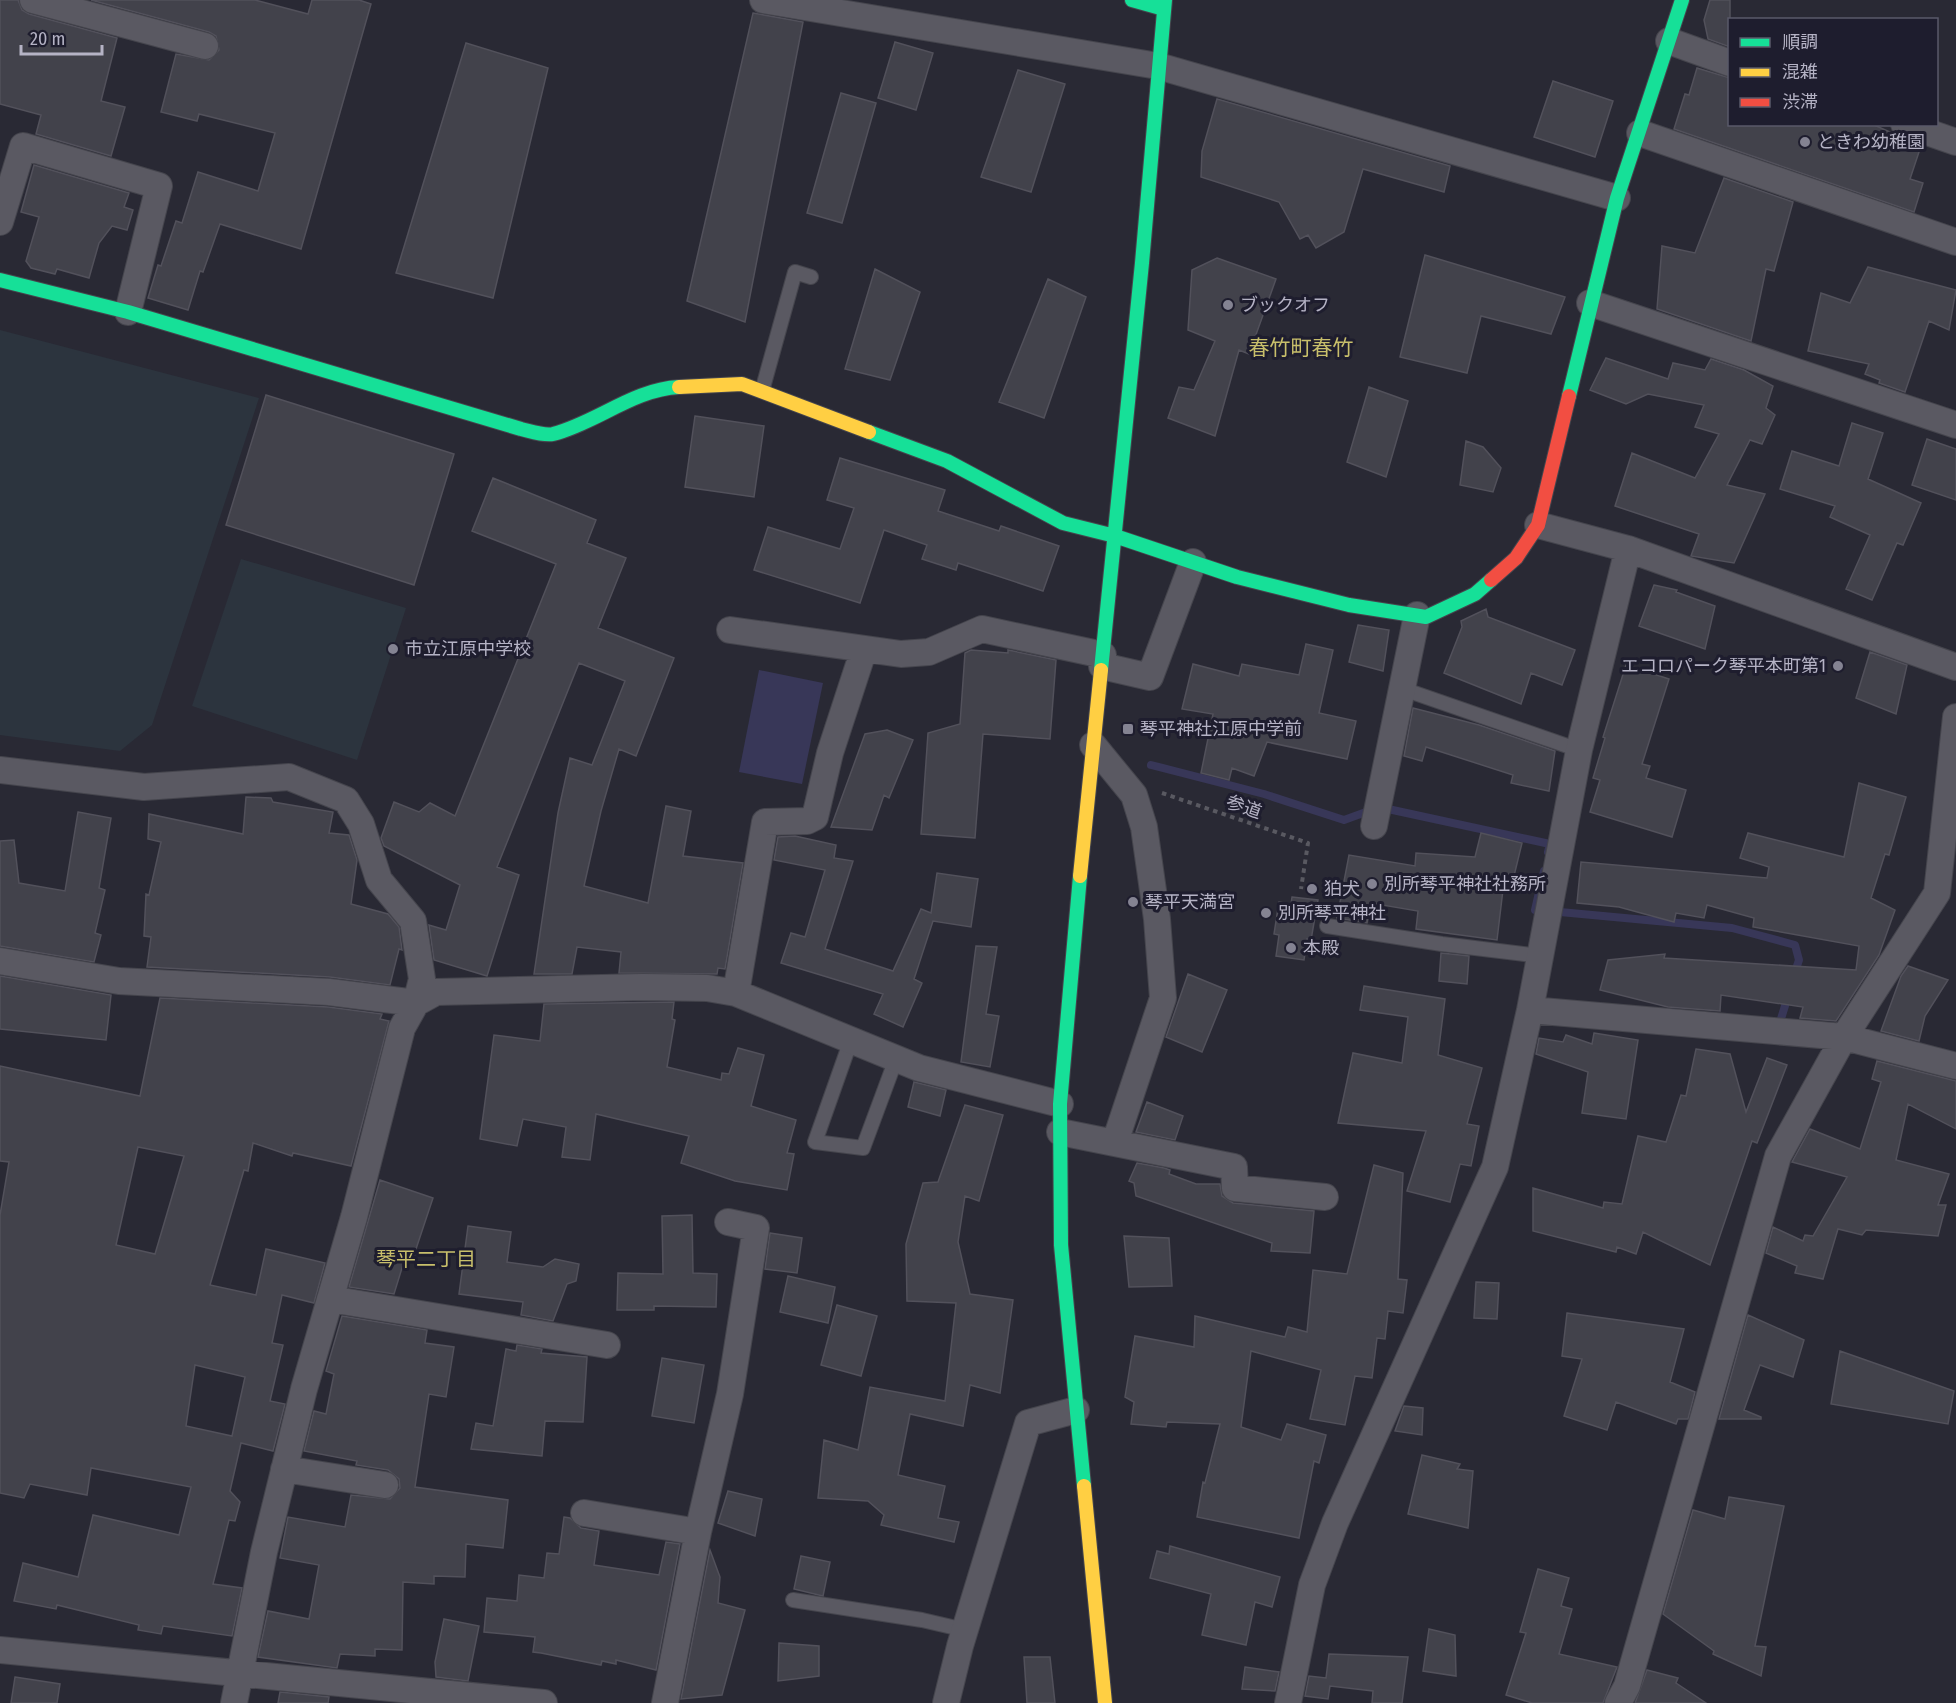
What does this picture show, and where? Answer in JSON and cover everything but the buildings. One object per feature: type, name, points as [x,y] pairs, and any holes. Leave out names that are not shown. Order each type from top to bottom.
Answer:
[{"type":"street","points":[[33,0],[205,46]]},
{"type":"street","points":[[763,0],[1158,66],[1617,198]]},
{"type":"street","points":[[1105,1703],[1060,1245],[1060,1104],[1072,950],[1142,263],[1164,5],[1132,0]]},
{"type":"street","points":[[0,280],[129,312],[521,429],[551,435],[618,405],[670,387],[742,384],[947,461],[1063,523],[1115,536],[1237,577],[1349,605],[1426,616],[1475,594],[1516,558],[1538,525],[1617,198],[1682,0]]},
{"type":"street","points":[[1669,41],[1728,62]]},
{"type":"street","points":[[1910,126],[1956,142]]},
{"type":"street","points":[[1640,133],[1956,242]]},
{"type":"street","points":[[0,222],[23,146],[159,186],[129,312]]},
{"type":"street","points":[[1590,303],[1956,425]]},
{"type":"street","points":[[1538,525],[1628,549],[1956,667]]},
{"type":"street","points":[[1288,1703],[1312,1585],[1335,1522],[1495,1167],[1530,1010],[1579,750],[1628,549]]},
{"type":"street","points":[[730,630],[901,654],[929,652],[982,629],[1102,660],[1150,678],[1193,562]]},
{"type":"street","points":[[1374,826],[1417,615]]},
{"type":"street","points":[[736,993],[765,822],[807,821],[815,817],[830,753],[864,649]]},
{"type":"street","points":[[1618,1703],[1627,1686],[1778,1156],[1844,1037],[1938,893],[1956,717]]},
{"type":"street","points":[[1093,745],[1134,795],[1144,827],[1157,919],[1163,998],[1115,1142]]},
{"type":"street","points":[[0,770],[144,786],[289,777],[346,800],[361,825],[379,880],[413,921],[422,979],[416,1003],[402,1028],[354,1217],[284,1470],[264,1552],[234,1703]]},
{"type":"street","points":[[0,961],[119,981],[329,992],[416,1003],[436,992],[643,987],[707,988],[736,993],[919,1068],[1060,1104]]},
{"type":"street","points":[[1530,1010],[1844,1037],[1956,1066]]},
{"type":"street","points":[[1060,1132],[1234,1167],[1235,1188],[1325,1197]]},
{"type":"street","points":[[665,1703],[698,1532],[730,1394],[756,1228],[728,1222]]},
{"type":"street","points":[[330,1299],[607,1345]]},
{"type":"street","points":[[946,1703],[965,1630],[1028,1423],[1076,1410]]},
{"type":"street","points":[[284,1470],[385,1485]]},
{"type":"street","points":[[584,1514],[698,1532]]},
{"type":"street","points":[[0,1650],[544,1703]]},
{"type":"lane","points":[[762,391],[795,272],[811,277]]},
{"type":"lane","points":[[1403,689],[1579,750]]},
{"type":"lane","points":[[1327,926],[1540,956]]},
{"type":"lane","points":[[851,1040],[815,1142],[863,1148],[896,1059]]},
{"type":"lane","points":[[794,1600],[922,1620],[965,1630]]},
{"type":"path","name":"参道","points":[[1155,791],[1308,843],[1301,889]]},
{"type":"shaded area","points":[[0,330],[259,398],[152,725],[120,751],[0,735]]},
{"type":"shaded area","points":[[241,559],[406,608],[357,760],[192,706]]},
{"type":"shaded area","points":[[759,670],[823,683],[802,784],[739,772]]},
{"type":"waterway","points":[[1151,765],[1264,794],[1344,820],[1366,812]]},
{"type":"waterway","points":[[1388,809],[1550,844],[1548,852]]},
{"type":"waterway","points":[[1541,910],[1535,910],[1544,871]]},
{"type":"waterway","points":[[1560,912],[1732,928],[1795,945],[1799,960],[1794,975]]},
{"type":"waterway","points":[[1780,1022],[1788,996]]},
{"type":"traffic: fast","points":[[1132,0],[1164,9]]},
{"type":"traffic: fast","points":[[1101,670],[1142,263],[1165,0]]},
{"type":"traffic: fast","points":[[1569,396],[1617,198],[1682,0]]},
{"type":"traffic: fast","points":[[0,280],[128,312],[541,434],[553,434],[569,429],[646,394],[679,387]]},
{"type":"traffic: fast","points":[[869,432],[947,461],[1063,523],[1115,536],[1237,577],[1349,605],[1426,617],[1475,594],[1491,580]]},
{"type":"traffic: fast","points":[[1080,876],[1060,1104],[1061,1245],[1084,1486]]},
{"type":"traffic: slow","points":[[679,387],[742,384],[869,432]]},
{"type":"traffic: slow","points":[[1080,876],[1101,670]]},
{"type":"traffic: slow","points":[[1084,1486],[1105,1703]]},
{"type":"traffic: jam","points":[[1491,580],[1516,558],[1538,525],[1569,396]]},
{"type":"place","name":"ときわ幼稚園","points":[[1805,142]]},
{"type":"place","name":"ブックオフ","points":[[1228,305]]},
{"type":"place","name":"市立江原中学校","points":[[393,649]]},
{"type":"place","name":"エコロパーク琴平本町第1","points":[[1838,666]]},
{"type":"place","name":"琴平神社江原中学前","points":[[1128,729]]},
{"type":"place","name":"別所琴平神社社務所","points":[[1372,884]]},
{"type":"place","name":"狛犬","points":[[1312,889]]},
{"type":"place","name":"琴平天満宮","points":[[1133,902]]},
{"type":"place","name":"別所琴平神社","points":[[1266,913]]},
{"type":"place","name":"本殿","points":[[1291,948]]},
{"type":"district","name":"春竹町春竹","points":[[1301,348]]},
{"type":"district","name":"琴平二丁目","points":[[426,1259]]}]
